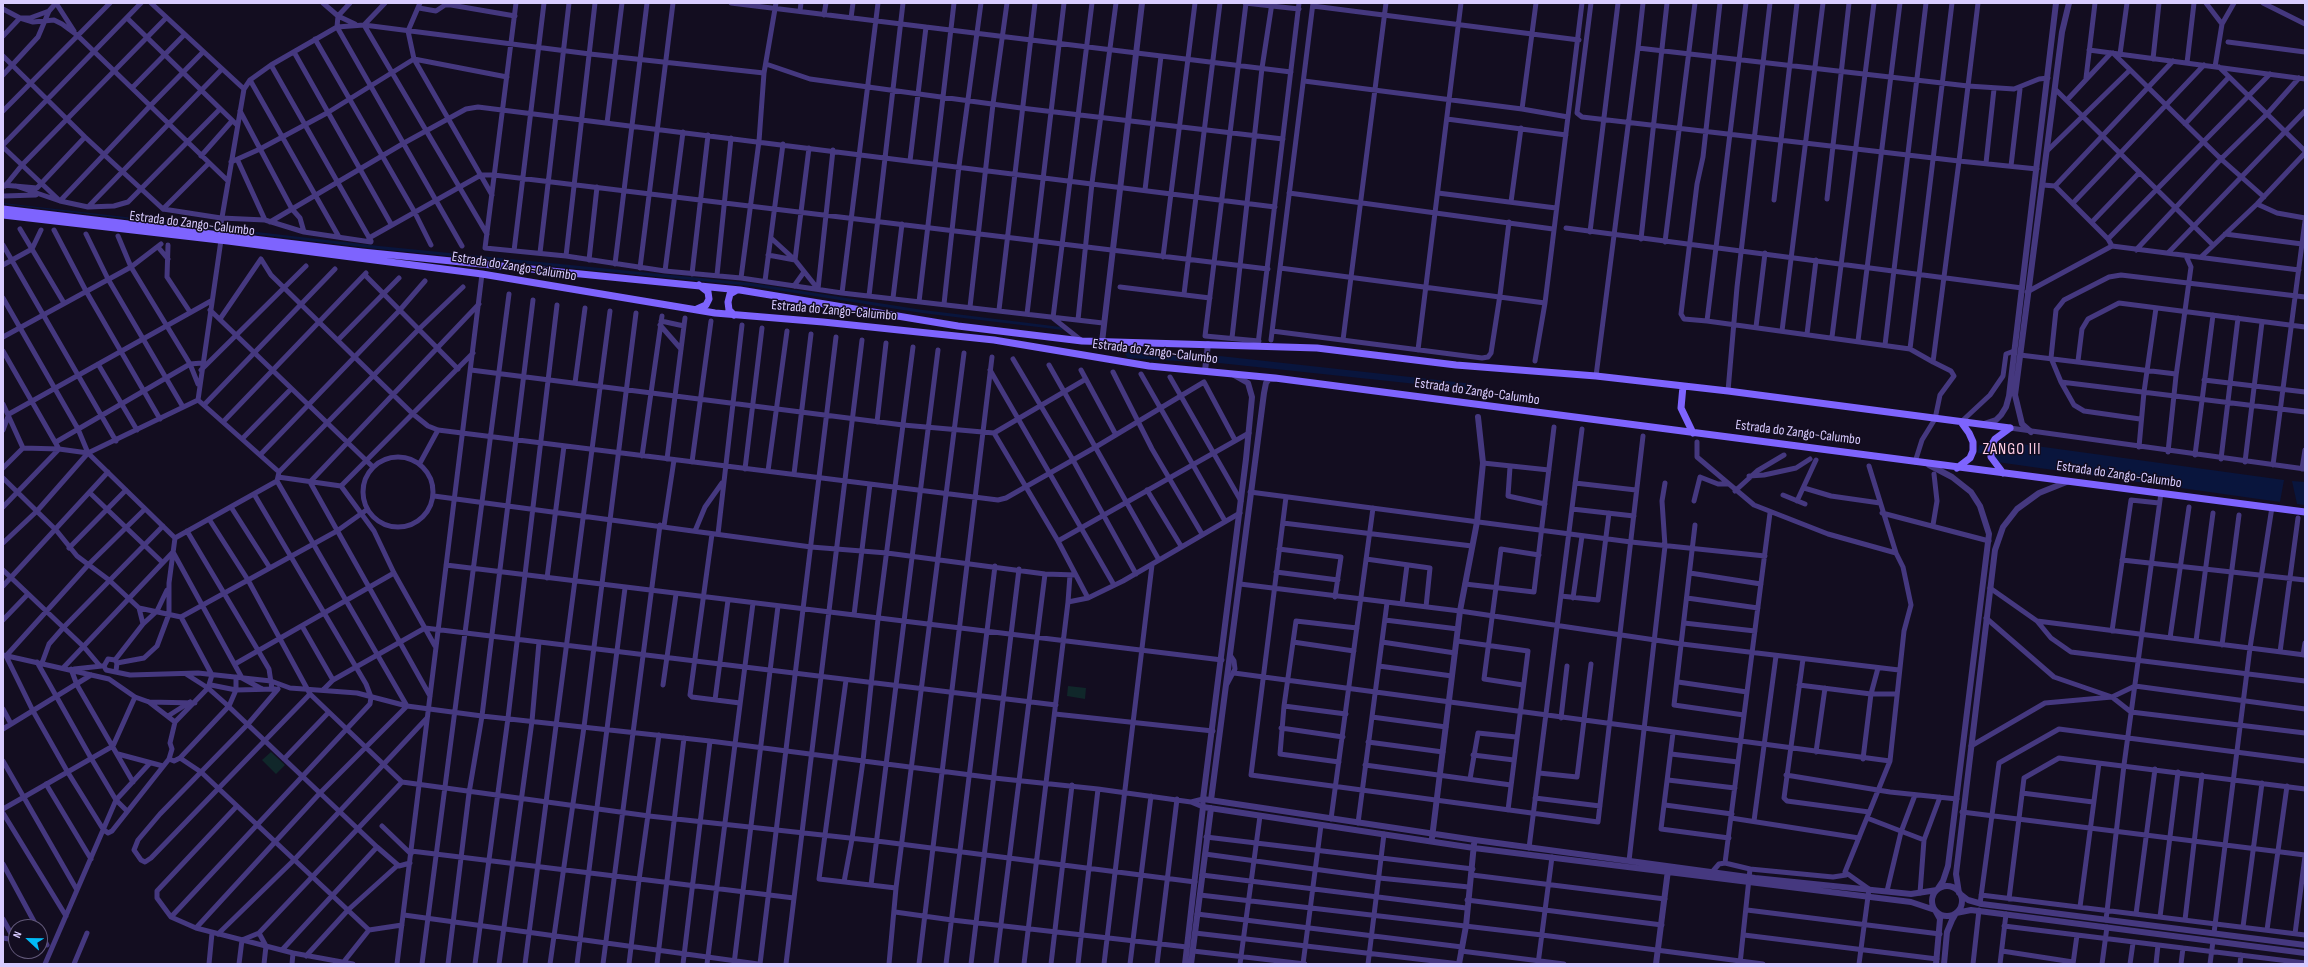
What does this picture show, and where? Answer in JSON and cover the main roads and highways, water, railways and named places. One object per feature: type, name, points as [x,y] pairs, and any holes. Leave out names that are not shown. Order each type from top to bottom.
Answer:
[{"type":"main road","name":"Estrada do Zango-Calumbo","points":[[3,209],[482,274],[694,310],[986,339],[1121,362],[1275,378],[1693,434],[1957,468],[2003,472],[2305,512]]},
{"type":"main road","name":"Estrada do Zango-Calumbo","points":[[3,215],[474,264],[698,285],[740,290],[944,324],[1082,342],[1208,344],[1258,343],[1316,348],[1456,365],[1596,376],[1728,391],[1961,422]]},
{"type":"main road","points":[[694,310],[706,305],[709,299],[706,289],[698,285]]},
{"type":"main road","points":[[734,315],[729,310],[728,297],[732,292],[740,290]]},
{"type":"main road","points":[[1683,386],[1681,408],[1693,434]]},
{"type":"main road","points":[[1961,422],[2010,428],[1995,439],[1991,446],[1991,457],[2003,472]]},
{"type":"main road","points":[[1957,468],[1970,458],[1973,451],[1973,442],[1969,433],[1961,422]]},
{"type":"main road","points":[[1995,426],[1995,439]]},
{"type":"water","points":[[3,203],[379,246],[751,283],[923,310],[1061,327],[1063,330],[922,313],[751,286],[378,249]]},
{"type":"water","points":[[1129,351],[1194,354],[1210,357],[1220,356],[1474,384],[1473,390],[1219,363],[1203,359],[1194,362],[1128,358],[1125,354]]},
{"type":"water","points":[[2000,441],[2284,480],[2280,502],[1997,462],[1994,455],[1978,453],[1979,445],[1995,447]]},
{"type":"water","points":[[2292,481],[2305,482],[2305,505],[2297,504]]},
{"type":"district","name":"ZANGO III","points":[[2012,450]]}]
